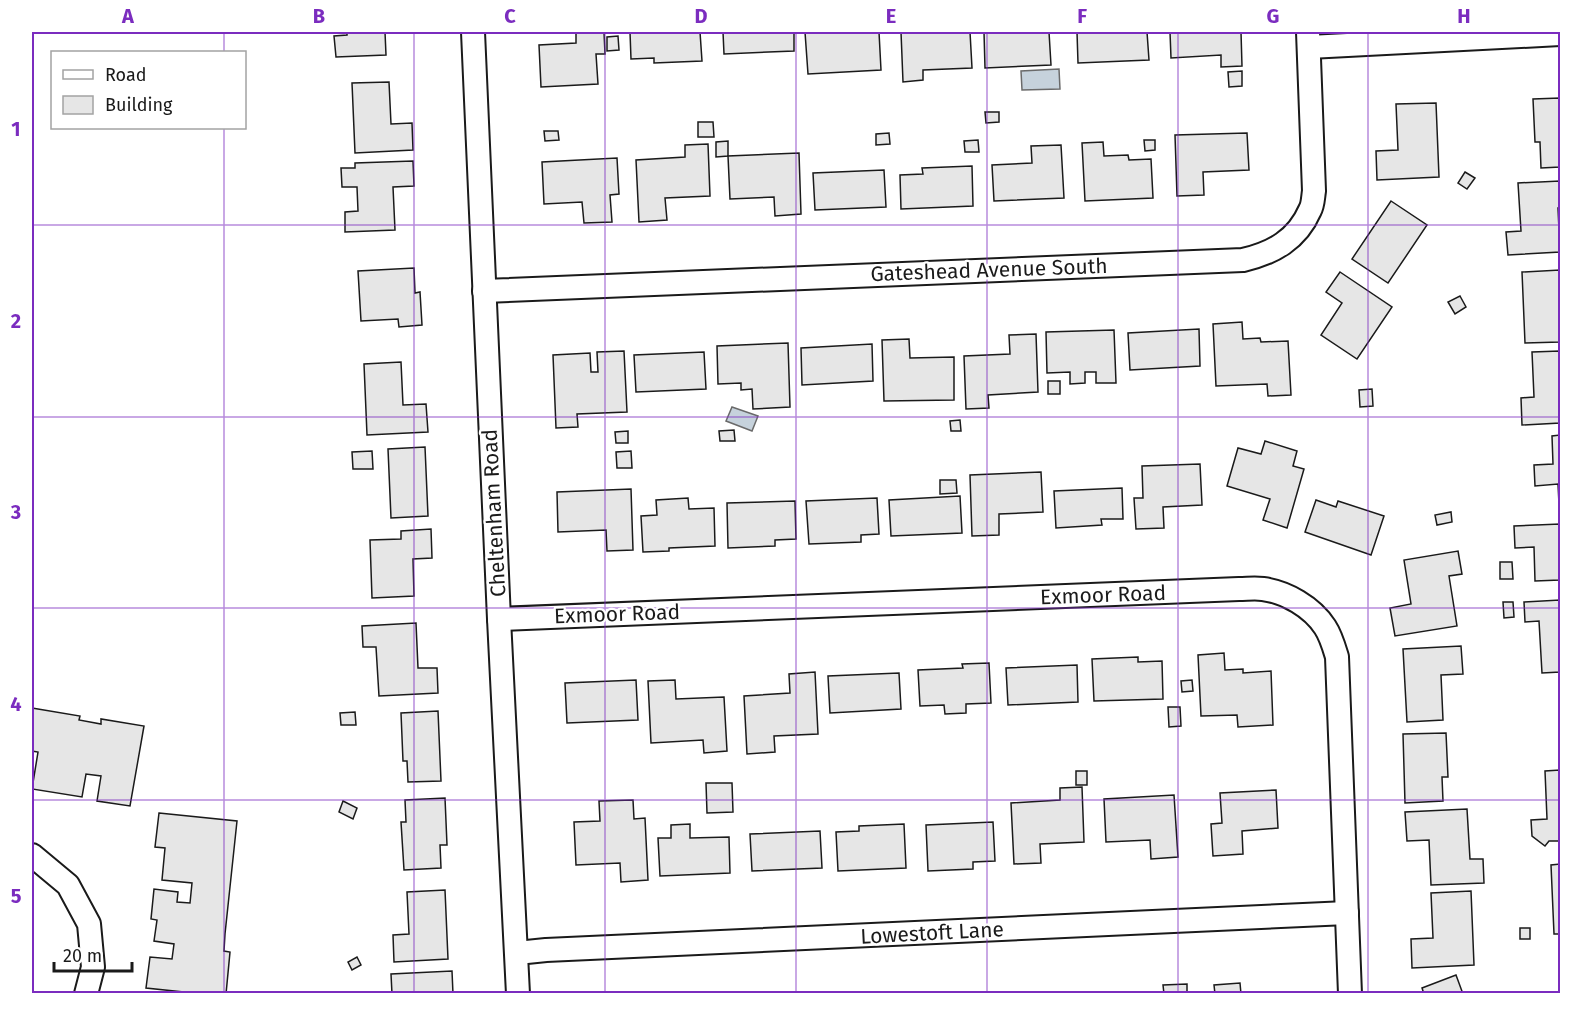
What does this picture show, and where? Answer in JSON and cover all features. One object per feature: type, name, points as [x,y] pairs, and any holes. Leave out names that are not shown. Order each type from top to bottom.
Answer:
[{"type":"street","name":"Cheltenham Road","points":[[473,32],[518,993]]},
{"type":"street","points":[[1309,39],[1560,34]]},
{"type":"street","name":"Gateshead Avenue South","points":[[484,291],[1243,260],[1263,255],[1289,240],[1311,209],[1314,191],[1309,39]]},
{"type":"street","name":"Exmoor Road","points":[[499,619],[1239,589],[1261,589],[1279,593],[1298,602],[1316,616],[1325,627],[1337,657],[1350,993]]},
{"type":"street","points":[[32,855],[68,885],[89,924],[93,967],[86,993]]},
{"type":"street","name":"Lowestoft Lane","points":[[517,953],[1347,914]]},
{"type":"shaded area","points":[[1059,69],[1060,89],[1022,90],[1021,71]]},
{"type":"shaded area","points":[[732,407],[758,416],[752,431],[726,421]]},
{"type":"building","points":[[347,32],[385,32],[386,55],[336,57],[334,36],[347,35]]},
{"type":"building","points":[[576,32],[604,32],[605,54],[596,54],[598,84],[541,87],[539,45],[576,43]]},
{"type":"building","points":[[630,32],[700,32],[702,61],[654,63],[654,58],[631,59]]},
{"type":"building","points":[[723,32],[794,32],[794,51],[724,54]]},
{"type":"building","points":[[805,32],[879,32],[881,70],[808,74]]},
{"type":"building","points":[[901,32],[970,32],[972,68],[923,70],[923,80],[903,82]]},
{"type":"building","points":[[984,32],[1049,32],[1051,65],[985,68]]},
{"type":"building","points":[[1077,32],[1147,32],[1149,60],[1078,63]]},
{"type":"building","points":[[1170,32],[1241,32],[1242,66],[1221,67],[1221,55],[1171,58]]},
{"type":"building","points":[[618,36],[619,50],[607,51],[607,37]]},
{"type":"building","points":[[1242,71],[1242,86],[1229,87],[1228,72]]},
{"type":"building","points":[[389,82],[391,124],[412,123],[413,150],[355,153],[352,83]]},
{"type":"building","points":[[1560,98],[1560,167],[1541,168],[1540,142],[1535,142],[1533,99]]},
{"type":"building","points":[[1436,103],[1439,177],[1377,180],[1376,151],[1398,150],[1396,104]]},
{"type":"building","points":[[985,112],[999,112],[999,122],[986,123]]},
{"type":"building","points":[[698,122],[713,122],[714,137],[698,137]]},
{"type":"building","points":[[544,131],[558,131],[559,140],[545,141]]},
{"type":"building","points":[[889,133],[890,144],[876,145],[876,134]]},
{"type":"building","points":[[1247,133],[1249,170],[1203,172],[1204,195],[1177,196],[1175,135]]},
{"type":"building","points":[[978,140],[979,152],[965,152],[964,141]]},
{"type":"building","points":[[1144,140],[1155,140],[1155,150],[1145,151]]},
{"type":"building","points":[[728,141],[728,156],[716,157],[716,142]]},
{"type":"building","points":[[1103,142],[1104,156],[1128,155],[1129,160],[1151,159],[1153,198],[1085,201],[1082,143]]},
{"type":"building","points":[[708,144],[710,196],[665,198],[667,220],[639,222],[636,160],[685,157],[685,145]]},
{"type":"building","points":[[1061,145],[1064,198],[994,201],[992,165],[1032,163],[1031,146]]},
{"type":"building","points":[[799,153],[801,214],[775,216],[774,197],[730,199],[728,156]]},
{"type":"building","points":[[617,158],[619,194],[610,195],[612,222],[584,223],[582,202],[544,204],[542,162]]},
{"type":"building","points":[[413,161],[414,186],[393,187],[395,230],[345,232],[345,212],[358,211],[357,187],[342,187],[341,168],[355,168],[355,163]]},
{"type":"building","points":[[972,166],[973,206],[901,209],[900,175],[923,174],[922,168]]},
{"type":"building","points":[[884,170],[886,207],[815,210],[813,173]]},
{"type":"building","points":[[1465,172],[1475,178],[1467,189],[1458,183]]},
{"type":"building","points":[[1560,181],[1560,208],[1558,208],[1560,252],[1508,255],[1506,232],[1521,231],[1518,183]]},
{"type":"building","points":[[1391,201],[1427,225],[1388,283],[1352,259]]},
{"type":"building","points":[[414,268],[415,293],[420,292],[422,325],[399,327],[398,319],[361,321],[358,271]]},
{"type":"building","points":[[1560,270],[1560,342],[1525,343],[1522,272]]},
{"type":"building","points":[[1340,272],[1392,307],[1357,359],[1321,335],[1342,303],[1326,292]]},
{"type":"building","points":[[1460,296],[1466,307],[1455,314],[1448,302]]},
{"type":"building","points":[[1242,322],[1243,339],[1260,338],[1261,342],[1288,341],[1291,395],[1268,396],[1267,384],[1216,386],[1213,324]]},
{"type":"building","points":[[1199,329],[1200,366],[1130,370],[1128,333]]},
{"type":"building","points":[[1114,330],[1116,383],[1096,383],[1096,372],[1085,372],[1085,383],[1070,384],[1070,372],[1047,373],[1046,332]]},
{"type":"building","points":[[1036,334],[1038,392],[988,395],[989,408],[966,409],[964,356],[1010,354],[1009,335]]},
{"type":"building","points":[[909,339],[910,358],[954,357],[954,400],[884,401],[882,340]]},
{"type":"building","points":[[788,343],[790,407],[753,409],[752,389],[741,390],[741,383],[718,384],[717,346]]},
{"type":"building","points":[[872,344],[873,381],[802,385],[801,348]]},
{"type":"building","points":[[624,351],[627,412],[577,414],[578,427],[556,428],[553,355],[590,353],[591,372],[598,372],[597,352]]},
{"type":"building","points":[[1560,351],[1560,423],[1522,425],[1521,398],[1534,397],[1532,352]]},
{"type":"building","points":[[704,352],[706,389],[636,392],[634,355]]},
{"type":"building","points":[[401,362],[403,405],[426,404],[428,432],[367,435],[364,364]]},
{"type":"building","points":[[1048,381],[1060,381],[1060,394],[1048,394]]},
{"type":"building","points":[[1372,389],[1373,406],[1360,407],[1359,390]]},
{"type":"building","points":[[960,420],[961,431],[951,431],[950,421]]},
{"type":"building","points":[[734,430],[735,441],[720,441],[719,431]]},
{"type":"building","points":[[628,431],[628,443],[616,443],[615,432]]},
{"type":"building","points":[[1560,435],[1559,504],[1558,484],[1535,486],[1534,465],[1553,464],[1552,436]]},
{"type":"building","points":[[1265,441],[1297,451],[1293,466],[1304,469],[1287,528],[1263,520],[1270,499],[1227,486],[1238,448],[1261,454]]},
{"type":"building","points":[[425,447],[428,516],[391,518],[388,449]]},
{"type":"building","points":[[372,451],[373,469],[353,469],[352,452]]},
{"type":"building","points":[[631,451],[632,468],[617,468],[616,452]]},
{"type":"building","points":[[1200,464],[1202,505],[1163,507],[1164,528],[1136,529],[1134,498],[1143,498],[1142,466]]},
{"type":"building","points":[[1041,472],[1043,512],[999,514],[999,535],[972,536],[970,475]]},
{"type":"building","points":[[940,480],[956,480],[957,493],[940,494]]},
{"type":"building","points":[[1122,488],[1123,519],[1101,519],[1102,525],[1056,528],[1054,491]]},
{"type":"building","points":[[631,489],[633,550],[607,551],[606,530],[558,532],[557,492]]},
{"type":"building","points":[[960,496],[962,533],[891,536],[889,500]]},
{"type":"building","points":[[688,498],[689,509],[714,508],[715,546],[669,548],[669,551],[643,552],[641,516],[657,515],[656,500]]},
{"type":"building","points":[[877,498],[879,534],[861,535],[861,542],[809,544],[806,501]]},
{"type":"building","points":[[1316,500],[1336,507],[1338,501],[1384,516],[1371,555],[1305,532]]},
{"type":"building","points":[[795,501],[796,539],[775,540],[775,546],[728,548],[727,503]]},
{"type":"building","points":[[1451,512],[1452,522],[1437,525],[1435,515]]},
{"type":"building","points":[[1560,524],[1560,580],[1535,581],[1534,547],[1515,548],[1514,526]]},
{"type":"building","points":[[431,529],[432,558],[413,559],[414,596],[372,598],[370,540],[401,539],[401,531]]},
{"type":"building","points":[[1458,551],[1462,574],[1449,576],[1457,626],[1395,636],[1390,608],[1411,604],[1404,560]]},
{"type":"building","points":[[1500,562],[1512,562],[1513,579],[1500,579]]},
{"type":"building","points":[[1560,600],[1560,672],[1542,673],[1539,621],[1525,622],[1524,602]]},
{"type":"building","points":[[1503,602],[1513,602],[1514,617],[1504,618]]},
{"type":"building","points":[[416,623],[418,668],[437,668],[438,693],[379,696],[376,647],[363,647],[362,626]]},
{"type":"building","points":[[1461,646],[1463,674],[1441,675],[1443,720],[1407,722],[1403,649]]},
{"type":"building","points":[[1224,653],[1225,670],[1243,669],[1243,673],[1271,671],[1273,725],[1238,727],[1237,715],[1201,716],[1198,655]]},
{"type":"building","points":[[1138,657],[1138,662],[1162,661],[1163,699],[1094,701],[1092,659]]},
{"type":"building","points":[[989,663],[991,703],[966,704],[966,713],[945,714],[944,705],[920,706],[918,670],[963,668],[962,664]]},
{"type":"building","points":[[1077,665],[1078,702],[1008,705],[1006,668]]},
{"type":"building","points":[[815,672],[818,734],[774,736],[775,752],[747,754],[744,696],[790,693],[789,674]]},
{"type":"building","points":[[899,673],[901,709],[830,713],[828,676]]},
{"type":"building","points":[[636,680],[638,720],[567,723],[565,683]]},
{"type":"building","points":[[675,680],[676,699],[724,697],[727,751],[704,753],[703,740],[651,743],[648,681]]},
{"type":"building","points":[[1192,680],[1193,691],[1182,692],[1181,681]]},
{"type":"building","points":[[1168,707],[1180,707],[1181,726],[1169,727]]},
{"type":"building","points":[[32,708],[80,716],[79,720],[101,724],[101,719],[144,726],[130,806],[97,801],[101,776],[86,774],[82,797],[32,789],[38,752],[32,751]]},
{"type":"building","points":[[438,711],[441,781],[408,782],[407,761],[403,761],[401,713]]},
{"type":"building","points":[[355,712],[356,725],[341,725],[340,713]]},
{"type":"building","points":[[1446,733],[1448,777],[1442,777],[1443,801],[1405,803],[1403,734]]},
{"type":"building","points":[[1560,770],[1560,841],[1549,841],[1545,846],[1532,836],[1531,820],[1547,819],[1545,771]]},
{"type":"building","points":[[1076,771],[1087,771],[1087,785],[1076,785]]},
{"type":"building","points":[[706,783],[732,783],[733,812],[707,813]]},
{"type":"building","points":[[1082,787],[1084,842],[1040,844],[1041,863],[1014,864],[1011,803],[1060,800],[1060,788]]},
{"type":"building","points":[[1276,790],[1278,828],[1242,831],[1243,854],[1213,856],[1211,824],[1222,823],[1220,793]]},
{"type":"building","points":[[1174,795],[1178,857],[1151,859],[1150,840],[1106,842],[1104,799]]},
{"type":"building","points":[[445,798],[447,845],[440,845],[441,868],[404,870],[401,822],[406,822],[405,800]]},
{"type":"building","points":[[633,800],[634,819],[645,818],[648,880],[621,882],[620,863],[576,865],[574,822],[600,821],[599,801]]},
{"type":"building","points":[[343,801],[357,808],[353,819],[339,812]]},
{"type":"building","points":[[1467,809],[1470,859],[1483,859],[1484,883],[1431,885],[1429,840],[1407,841],[1405,812]]},
{"type":"building","points":[[159,813],[237,821],[225,934],[224,951],[230,952],[226,994],[146,988],[150,957],[172,959],[174,944],[154,941],[157,920],[151,919],[154,889],[178,892],[177,902],[190,903],[192,883],[162,880],[165,848],[155,847]]},
{"type":"building","points":[[993,822],[995,861],[973,862],[973,869],[928,871],[926,825]]},
{"type":"building","points":[[690,824],[690,838],[729,837],[730,873],[660,876],[658,838],[671,838],[671,825]]},
{"type":"building","points":[[904,824],[906,868],[838,871],[836,832],[859,831],[859,826]]},
{"type":"building","points":[[820,831],[822,868],[752,871],[750,834]]},
{"type":"building","points":[[1560,864],[1560,934],[1554,934],[1551,865]]},
{"type":"building","points":[[445,890],[448,959],[394,962],[393,935],[409,934],[407,892]]},
{"type":"building","points":[[1471,891],[1474,965],[1412,968],[1411,939],[1433,938],[1431,893]]},
{"type":"building","points":[[1520,928],[1530,928],[1530,939],[1520,939]]},
{"type":"building","points":[[357,957],[361,965],[352,970],[348,962]]},
{"type":"building","points":[[452,971],[453,994],[392,994],[391,974]]},
{"type":"building","points":[[1456,975],[1463,994],[1424,994],[1422,988]]},
{"type":"building","points":[[1240,983],[1241,994],[1215,994],[1214,985]]},
{"type":"building","points":[[1187,984],[1187,994],[1164,994],[1163,985]]}]
